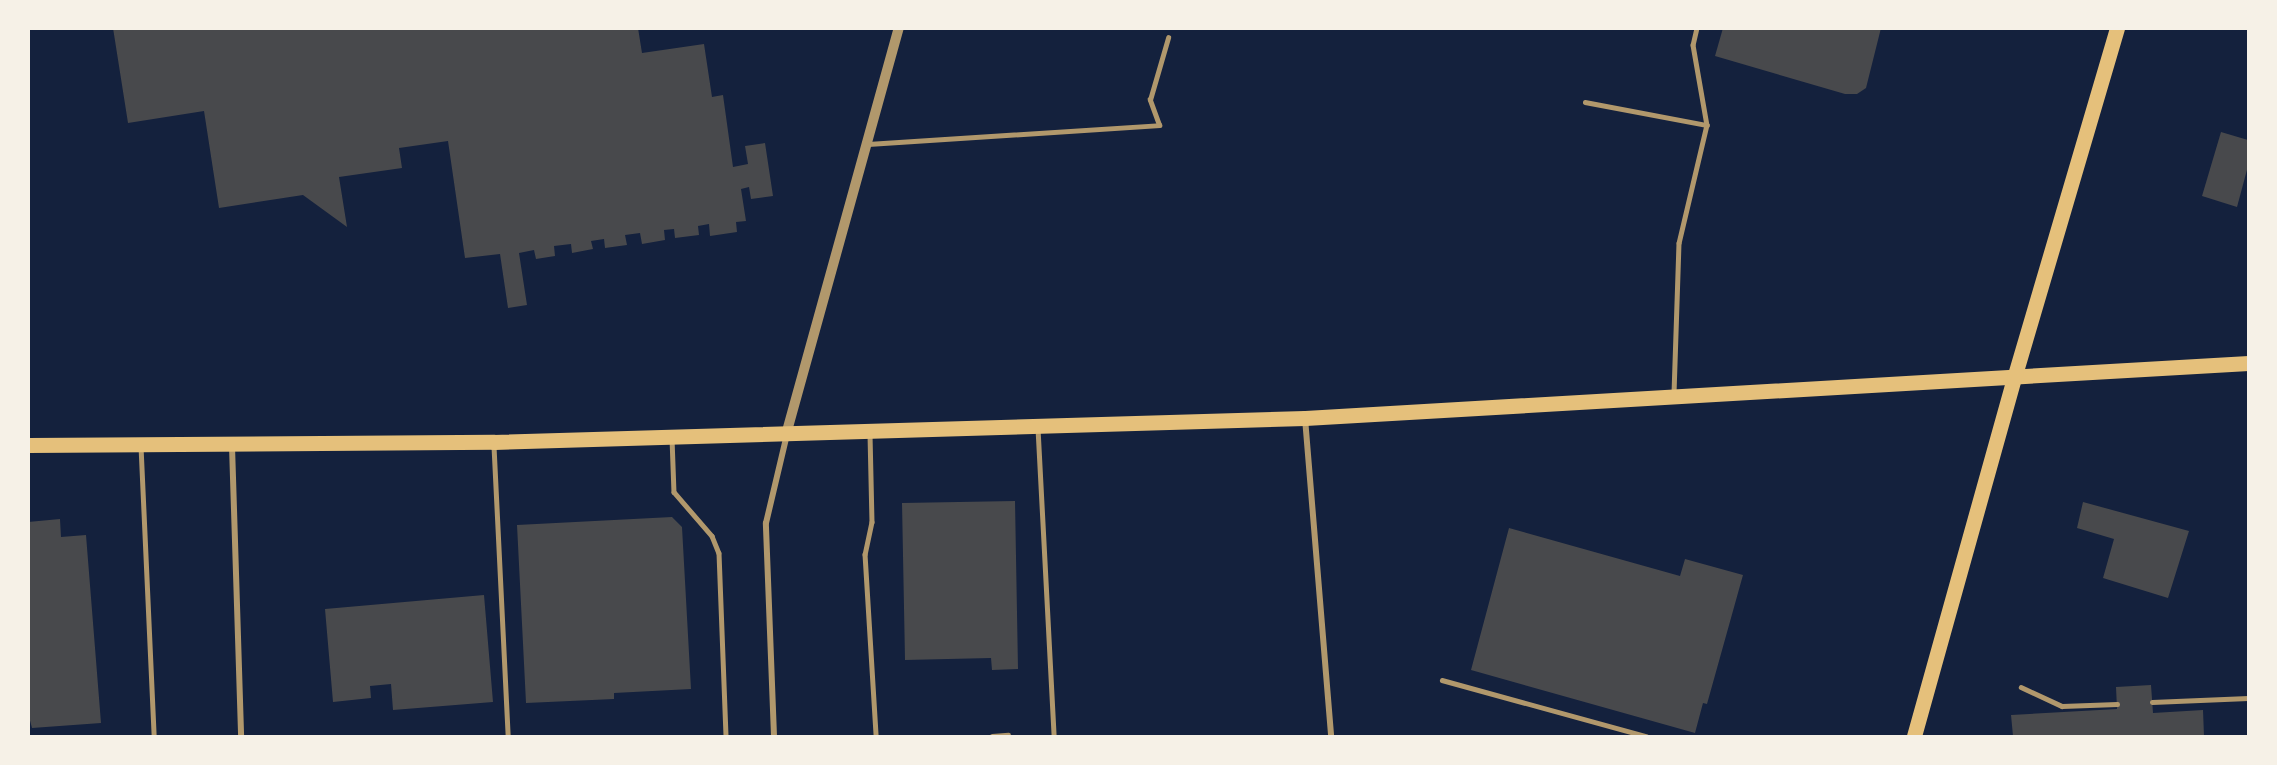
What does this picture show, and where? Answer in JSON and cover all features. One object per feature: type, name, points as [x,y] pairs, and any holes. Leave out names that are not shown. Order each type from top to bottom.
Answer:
[{"type":"main road","points":[[1914,736],[2013,378],[2117,28]]},
{"type":"main road","points":[[28,446],[494,442],[787,431],[1305,418],[2248,363]]},
{"type":"street","points":[[774,736],[766,523],[787,431],[899,28]]},
{"type":"street","points":[[1305,418],[1331,736]]},
{"type":"street","points":[[232,446],[241,736]]},
{"type":"lane","points":[[1674,396],[1679,243],[1707,125],[1694,45],[1697,28]]},
{"type":"lane","points":[[868,144],[1159,125],[1150,100],[1168,38]]},
{"type":"lane","points":[[1585,102],[1707,125]]},
{"type":"lane","points":[[1038,426],[1054,736]]},
{"type":"lane","points":[[870,429],[872,522],[865,554],[876,736]]},
{"type":"lane","points":[[672,435],[674,492],[712,536],[718,553],[726,736]]},
{"type":"lane","points":[[494,442],[508,736]]},
{"type":"lane","points":[[141,446],[154,736]]},
{"type":"lane","points":[[1442,680],[1646,736]]},
{"type":"lane","points":[[2021,687],[2061,706],[2117,704]]},
{"type":"lane","points":[[2152,702],[2248,698]]},
{"type":"lane","points":[[992,736],[1008,735]]},
{"type":"building","points":[[113,28],[638,28],[642,53],[704,44],[712,97],[723,95],[733,167],[748,164],[745,146],[765,143],[773,196],[751,199],[749,187],[741,189],[746,221],[736,222],[737,232],[710,236],[709,224],[698,226],[699,235],[675,238],[674,229],[664,230],[665,240],[642,244],[640,233],[625,235],[627,245],[605,248],[604,239],[591,241],[593,249],[572,253],[571,244],[554,246],[555,256],[536,259],[534,250],[519,253],[527,305],[508,308],[500,254],[465,258],[448,141],[399,148],[402,168],[339,177],[347,227],[303,195],[219,208],[204,111],[128,123]]},
{"type":"building","points":[[1723,28],[1881,28],[1866,88],[1857,94],[1845,94],[1715,56]]},
{"type":"building","points":[[2221,132],[2248,140],[2248,166],[2237,207],[2202,196]]},
{"type":"building","points":[[1015,501],[1018,669],[992,670],[991,658],[905,660],[902,503]]},
{"type":"building","points":[[2083,502],[2189,531],[2168,598],[2103,578],[2114,539],[2077,528]]},
{"type":"building","points":[[672,517],[682,527],[691,689],[614,693],[614,699],[526,703],[517,525]]},
{"type":"building","points":[[60,519],[61,537],[86,535],[101,723],[32,728],[28,713],[28,522]]},
{"type":"building","points":[[1509,528],[1680,576],[1685,559],[1743,575],[1707,704],[1703,703],[1695,733],[1471,670]]},
{"type":"building","points":[[484,595],[493,702],[393,710],[391,684],[370,686],[371,698],[333,702],[325,609]]},
{"type":"building","points":[[2151,685],[2153,713],[2203,710],[2204,736],[2013,736],[2011,715],[2117,709],[2116,687]]}]
